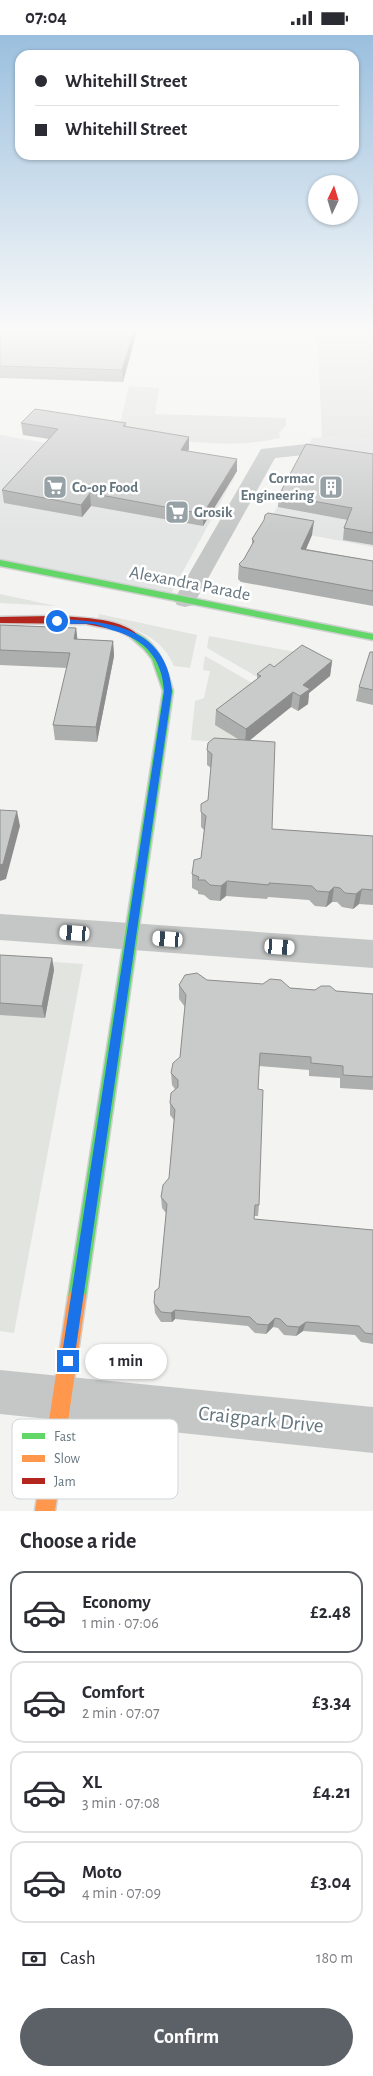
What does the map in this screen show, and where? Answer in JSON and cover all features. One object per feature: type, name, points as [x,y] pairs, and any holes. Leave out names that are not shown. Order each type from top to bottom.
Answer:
[{"type":"street","points":[[185,599],[268,453],[307,449]]},
{"type":"street","name":"Alexandra Parade","points":[[0,563],[373,637]]},
{"type":"street","points":[[0,620],[95,622],[113,626],[149,644],[160,657],[167,676],[168,691],[59,1419]]},
{"type":"street","points":[[0,927],[373,953]]},
{"type":"street","name":"Craigpark Drive","points":[[0,1392],[373,1430]]},
{"type":"shaded area","points":[[127,396],[158,396],[155,414],[286,418],[286,425],[279,433],[280,438],[260,442],[199,443],[118,432]]},
{"type":"shaded area","points":[[320,396],[373,396],[373,440],[322,437]]},
{"type":"shaded area","points":[[0,435],[235,476],[170,595],[0,562]]},
{"type":"shaded area","name":"Cormac Engineering","points":[[312,438],[373,440],[373,547],[267,527]]},
{"type":"shaded area","points":[[0,594],[56,606],[0,603]]},
{"type":"shaded area","points":[[99,614],[197,635],[190,668],[174,666],[161,646],[152,639],[132,628],[98,617]]},
{"type":"shaded area","points":[[209,636],[333,659],[330,676],[266,682],[207,648]]},
{"type":"shaded area","points":[[205,656],[259,687],[245,744],[191,740],[195,701],[204,698],[210,671],[203,670]]},
{"type":"shaded area","points":[[0,958],[83,964],[14,1333],[0,1331]]},
{"type":"building","points":[[35,409],[126,423],[123,426],[189,437],[181,450],[237,459],[203,514],[90,493],[81,505],[2,490],[58,429],[21,423]]},
{"type":"building","name":"Cormac Engineering","points":[[306,444],[373,454],[373,533],[344,528],[352,508],[279,495]]},
{"type":"building","points":[[268,513],[314,521],[301,549],[373,561],[373,591],[242,567],[239,564],[244,559],[254,541],[252,539],[264,520],[265,515]]},
{"type":"building","points":[[0,625],[76,628],[74,639],[113,641],[96,727],[53,725],[70,653],[0,650]]},
{"type":"building","points":[[302,645],[332,661],[303,685],[310,689],[300,696],[293,692],[246,729],[216,710],[261,676],[257,674],[270,664],[274,667]]},
{"type":"building","points":[[370,652],[373,652],[373,690],[359,687]]},
{"type":"building","points":[[214,738],[275,742],[272,829],[373,836],[373,890],[362,889],[356,894],[345,893],[340,888],[334,887],[329,892],[317,891],[312,886],[269,883],[269,885],[227,881],[221,886],[210,885],[205,880],[198,880],[199,877],[192,874],[194,860],[201,858],[206,816],[201,812],[201,804],[208,800],[212,754],[207,750],[208,743]]},
{"type":"building","points":[[0,810],[17,811],[3,864],[0,865]]},
{"type":"building","points":[[0,955],[52,958],[42,1006],[0,1003]]},
{"type":"building","points":[[197,973],[207,980],[263,984],[270,979],[281,980],[290,988],[315,990],[321,986],[330,986],[336,991],[373,994],[373,1077],[343,1075],[343,1066],[311,1063],[311,1057],[260,1053],[258,1089],[263,1090],[259,1205],[255,1205],[254,1219],[373,1230],[373,1334],[365,1333],[359,1326],[306,1322],[299,1327],[287,1326],[280,1319],[275,1318],[268,1325],[257,1324],[250,1317],[175,1310],[171,1313],[161,1312],[154,1303],[155,1291],[159,1288],[167,1204],[161,1197],[163,1185],[169,1178],[175,1110],[170,1103],[171,1093],[178,1087],[178,1080],[171,1073],[173,1063],[180,1057],[186,995],[179,985],[185,975]]},
{"type":"traffic: fast","points":[[0,563],[373,637]]},
{"type":"traffic: fast","points":[[77,1297],[168,691],[157,659],[148,647],[133,635]]},
{"type":"traffic: slow","points":[[59,1419],[77,1297]]},
{"type":"traffic: slow","points":[[45,1511],[47,1499]]},
{"type":"traffic: jam","points":[[0,620],[50,619],[86,621],[119,628],[133,635]]},
{"type":"place","name":"Co-op Food","points":[[55,487]]},
{"type":"place","name":"Cormac Engineering","points":[[331,487]]},
{"type":"place","name":"Grosik","points":[[177,512]]},
{"type":"route","points":[[57,621],[95,622],[113,626],[149,644],[160,657],[167,676],[168,691],[68,1361]]}]
